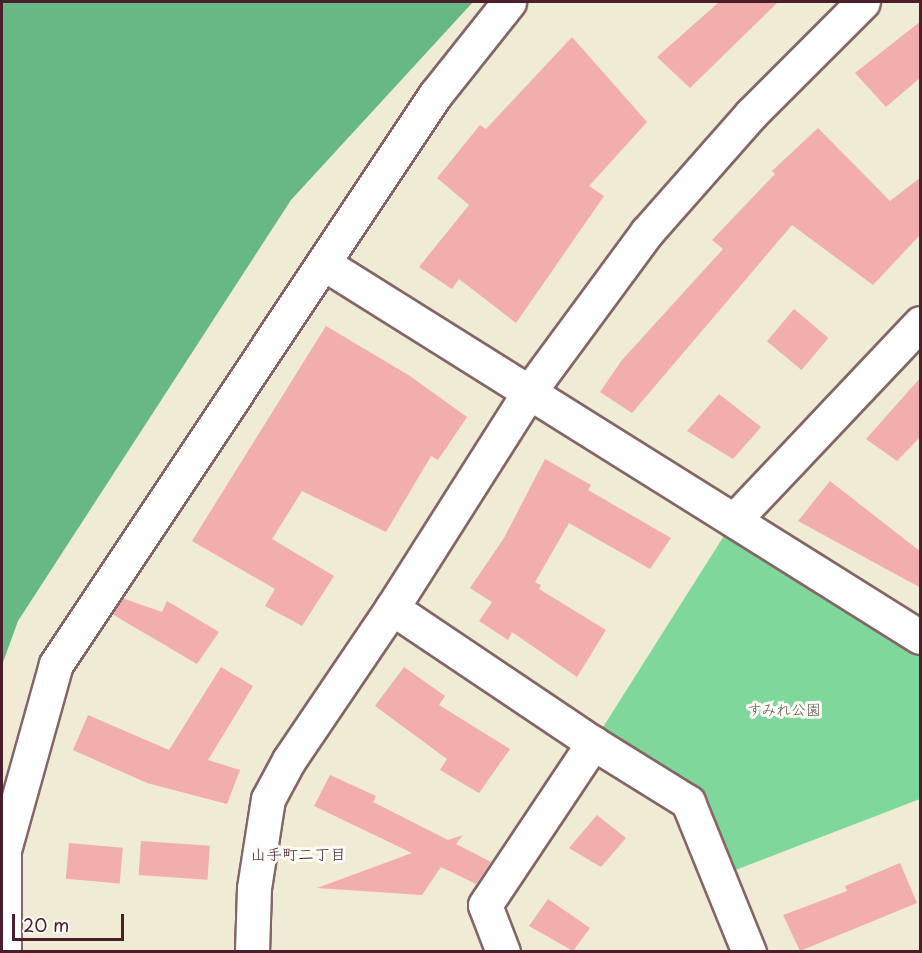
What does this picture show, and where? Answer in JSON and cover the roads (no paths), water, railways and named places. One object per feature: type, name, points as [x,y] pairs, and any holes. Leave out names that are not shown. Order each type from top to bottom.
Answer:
[{"type":"street","points":[[4,951],[4,850],[56,664],[435,95],[509,2]]},
{"type":"street","points":[[252,951],[254,888],[268,799],[289,760],[392,608],[529,392],[647,232],[751,114],[862,2]]},
{"type":"street","points":[[323,263],[921,637]]},
{"type":"street","points":[[734,520],[921,323]]},
{"type":"street","points":[[392,608],[593,743],[688,802],[749,951]]},
{"type":"street","points":[[503,951],[485,905],[593,743]]},
{"type":"district","name":"山手町二丁目","points":[[298,853]]},
{"type":"park label","name":"すみれ公園","points":[[784,709]]}]
